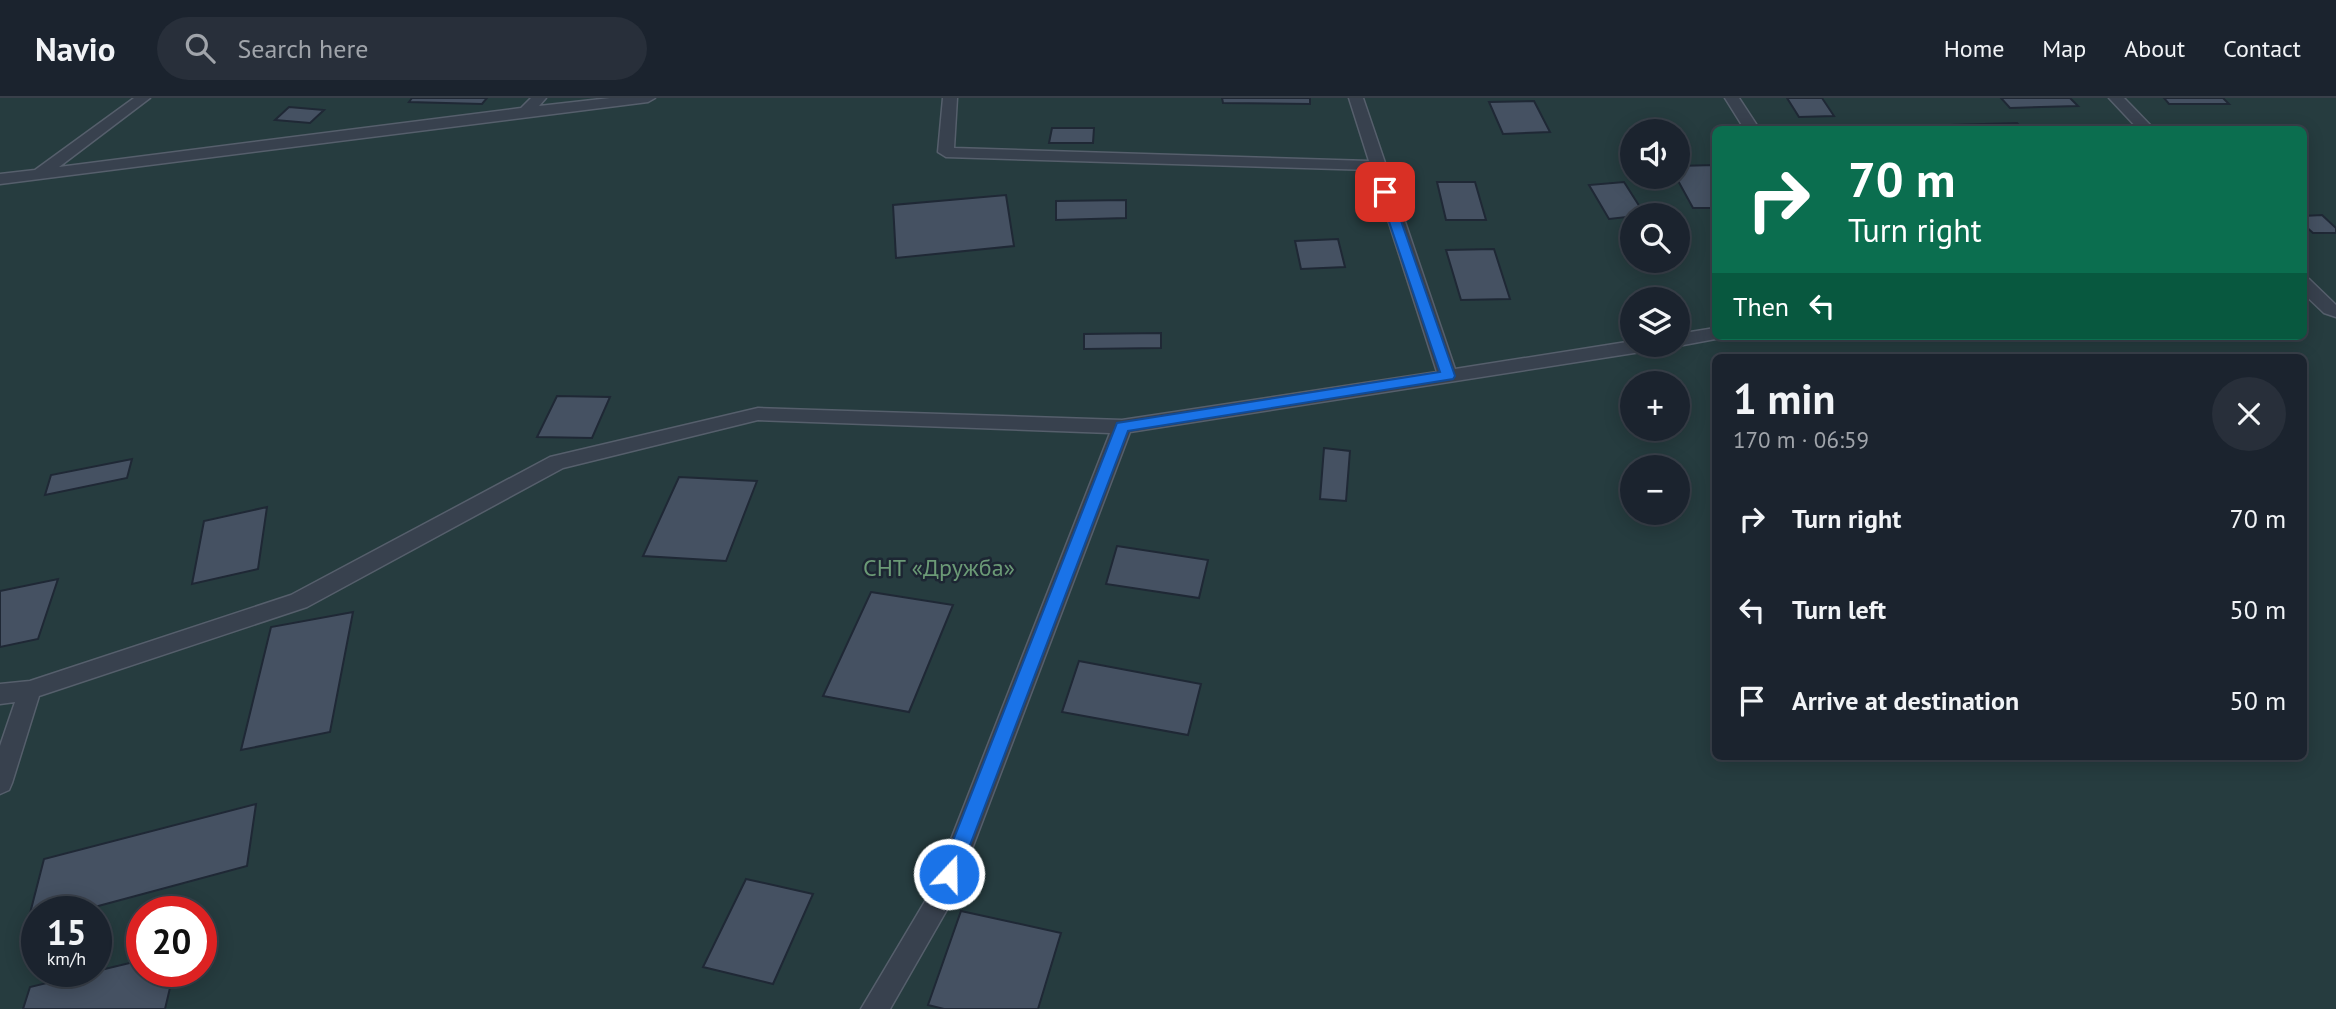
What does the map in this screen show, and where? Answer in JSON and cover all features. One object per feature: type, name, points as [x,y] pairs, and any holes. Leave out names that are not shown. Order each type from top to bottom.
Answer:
[{"type":"lane","points":[[39,174],[143,98]]},
{"type":"lane","points":[[525,112],[539,98]]},
{"type":"lane","points":[[0,179],[648,98]]},
{"type":"lane","points":[[950,98],[946,152],[1377,166]]},
{"type":"lane","points":[[1356,98],[1448,376]]},
{"type":"lane","points":[[1732,98],[1750,126]]},
{"type":"lane","points":[[2116,98],[2144,126]]},
{"type":"lane","points":[[2307,287],[2330,309],[2336,311]]},
{"type":"lane","points":[[1690,338],[1712,334]]},
{"type":"lane","points":[[0,694],[30,690],[299,601],[557,462],[758,414],[1122,427],[1620,349]]},
{"type":"lane","points":[[875,1009],[940,899],[1122,427]]},
{"type":"lane","points":[[0,783],[30,690]]},
{"type":"green space","name":"СНТ «Дружба»","points":[[0,98],[2336,98],[2336,1009],[0,1009]]},
{"type":"building","points":[[412,98],[487,98],[482,104],[409,102]]},
{"type":"building","points":[[1222,98],[1310,98],[1310,104],[1223,103]]},
{"type":"building","points":[[1787,98],[1822,98],[1834,116],[1799,117]]},
{"type":"building","points":[[2001,98],[2070,98],[2078,106],[2010,108]]},
{"type":"building","points":[[2164,98],[2223,98],[2229,104],[2169,104]]},
{"type":"building","points":[[1534,101],[1550,132],[1503,134],[1489,102]]},
{"type":"building","points":[[289,107],[324,110],[310,123],[275,120]]},
{"type":"building","points":[[2017,123],[2020,126],[1953,126]]},
{"type":"building","points":[[1052,128],[1094,128],[1093,143],[1049,143]]},
{"type":"building","points":[[1712,165],[1712,208],[1693,208],[1683,189],[1690,189],[1690,166]]},
{"type":"building","points":[[1437,182],[1475,182],[1486,220],[1446,220]]},
{"type":"building","points":[[1620,182],[1620,189],[1628,189],[1637,203],[1620,203],[1620,218],[1609,219],[1589,185]]},
{"type":"building","points":[[1006,195],[1014,246],[896,258],[893,205]]},
{"type":"building","points":[[1126,200],[1126,218],[1056,220],[1056,201]]},
{"type":"building","points":[[2322,215],[2336,228],[2336,233],[2313,233],[2307,228],[2307,216]]},
{"type":"building","points":[[1338,239],[1345,267],[1301,269],[1295,241]]},
{"type":"building","points":[[1494,249],[1510,299],[1461,300],[1446,250]]},
{"type":"building","points":[[1161,333],[1161,348],[1084,349],[1084,334]]},
{"type":"building","points":[[557,396],[610,397],[592,438],[537,437]]},
{"type":"building","points":[[1324,448],[1350,451],[1346,501],[1320,499]]},
{"type":"building","points":[[132,459],[127,478],[45,495],[51,475]]},
{"type":"building","points":[[679,477],[757,481],[726,561],[643,556]]},
{"type":"building","points":[[267,507],[258,569],[192,584],[204,521]]},
{"type":"building","points":[[1117,546],[1208,560],[1199,598],[1106,584]]},
{"type":"building","points":[[58,579],[38,639],[0,647],[0,591]]},
{"type":"building","points":[[871,592],[953,605],[909,712],[823,696]]},
{"type":"building","points":[[353,612],[330,732],[241,750],[271,627]]},
{"type":"building","points":[[1079,661],[1201,684],[1188,735],[1062,712]]},
{"type":"building","points":[[256,804],[247,866],[135,896],[126,896],[126,899],[112,902],[112,896],[34,896],[44,859]]},
{"type":"building","points":[[746,879],[813,894],[773,984],[703,967]]},
{"type":"building","points":[[961,911],[1061,933],[1038,1009],[944,1009],[928,1005]]},
{"type":"building","points":[[126,964],[126,987],[170,987],[165,1009],[23,1009],[30,987],[112,987],[112,967]]},
{"type":"route","points":[[949,874],[1122,427],[1448,376],[1385,192]]}]
